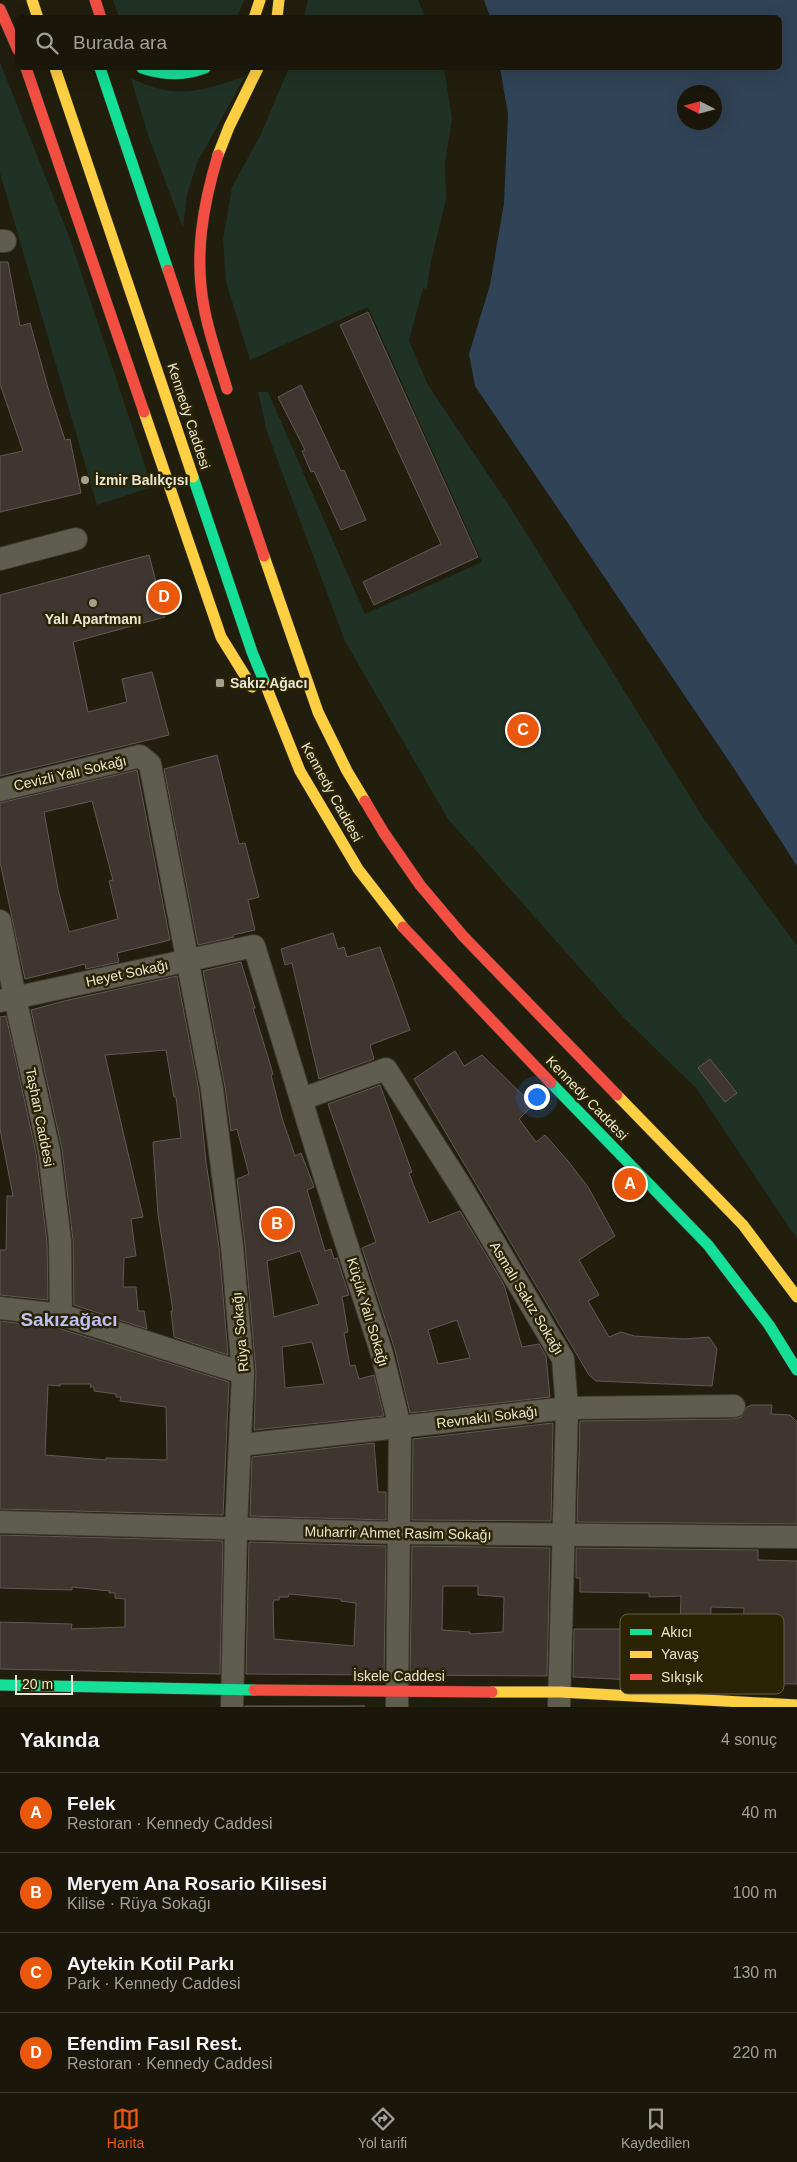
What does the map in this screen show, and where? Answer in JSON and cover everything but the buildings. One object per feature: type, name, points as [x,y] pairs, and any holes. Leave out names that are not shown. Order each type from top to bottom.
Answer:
[{"type":"main road","points":[[8,0],[15,22]]},
{"type":"main road","points":[[32,0],[37,15]]},
{"type":"main road","points":[[95,0],[100,15]]},
{"type":"main road","points":[[255,15],[260,0]]},
{"type":"main road","points":[[276,15],[279,0]]},
{"type":"main road","points":[[0,9],[15,43]]},
{"type":"main road","points":[[27,70],[221,637],[251,686],[279,722]]},
{"type":"main road","name":"Kennedy Caddesi","points":[[56,70],[252,652],[300,771],[358,869],[394,915],[440,968],[708,1245],[769,1325],[797,1370]]},
{"type":"main road","name":"Kennedy Caddesi","points":[[101,70],[296,652],[322,720],[352,779],[384,833],[420,885],[463,936],[743,1225],[797,1297]]},
{"type":"main road","points":[[146,70],[174,73],[193,70]]},
{"type":"main road","points":[[230,399],[206,318],[201,292],[200,245],[211,184],[222,146],[257,70]]},
{"type":"main road","points":[[249,474],[256,502],[262,549]]},
{"type":"main road","name":"İskele Caddesi","points":[[0,1685],[233,1698],[560,1699],[797,1705]]},
{"type":"street","points":[[0,559],[76,539]]},
{"type":"street","name":"Cevizli Yalı Sokağı","points":[[0,790],[140,756]]},
{"type":"street","name":"Rüya Sokağı","points":[[140,756],[150,764],[188,960],[212,1089],[232,1246],[244,1373],[236,1529],[233,1698]]},
{"type":"street","name":"Taşhan Caddesi","points":[[0,920],[7,1000],[49,1151],[60,1241],[61,1315]]},
{"type":"street","name":"Heyet Sokağı","points":[[7,1000],[254,946]]},
{"type":"street","name":"Küçük Yalı Sokağı","points":[[254,946],[302,1099],[322,1171],[382,1354],[400,1427],[397,1699]]},
{"type":"street","name":"Asmalı Sakız Sokağı","points":[[302,1099],[386,1069],[463,1190],[564,1359],[567,1408],[560,1699]]},
{"type":"street","points":[[0,1308],[61,1315],[244,1373]]},
{"type":"street","name":"Revnaklı Sokağı","points":[[241,1445],[567,1408],[734,1406]]},
{"type":"street","name":"Muharrir Ahmet Rasim Sokağı","points":[[0,1522],[565,1536],[797,1536]]},
{"type":"green space","points":[[113,0],[244,0],[238,15],[118,15]]},
{"type":"green space","points":[[308,0],[418,0],[424,15],[304,15]]},
{"type":"green space","points":[[0,62],[70,239],[152,487],[97,505],[0,173]]},
{"type":"green space","points":[[288,70],[444,70],[452,119],[445,163],[446,199],[430,266],[427,289],[423,288],[409,341],[428,385],[510,507],[704,819],[797,946],[797,1239],[696,1088],[624,1018],[448,819],[345,641],[267,432],[258,392],[268,392],[365,614],[482,562],[368,307],[250,360],[226,282],[223,240],[232,187],[260,136]]},
{"type":"green space","points":[[245,76],[197,163],[187,194],[183,228],[148,135],[131,78],[161,89],[188,91],[215,86]]},
{"type":"water","points":[[484,0],[797,0],[797,866],[733,767],[475,386],[469,354],[490,285],[504,203],[508,114],[500,70],[782,70],[782,15],[489,15]]},
{"type":"traffic: fast","points":[[101,70],[168,270]]},
{"type":"traffic: fast","points":[[150,70],[174,74],[200,70]]},
{"type":"traffic: fast","points":[[193,477],[252,652],[266,686]]},
{"type":"traffic: fast","points":[[551,1083],[708,1245],[769,1325],[797,1370]]},
{"type":"traffic: fast","points":[[0,1685],[254,1690]]},
{"type":"traffic: slow","points":[[32,0],[37,15]]},
{"type":"traffic: slow","points":[[255,15],[260,0]]},
{"type":"traffic: slow","points":[[277,15],[279,0]]},
{"type":"traffic: slow","points":[[56,70],[193,477]]},
{"type":"traffic: slow","points":[[218,155],[229,127],[257,70]]},
{"type":"traffic: slow","points":[[144,412],[221,637],[252,687]]},
{"type":"traffic: slow","points":[[264,556],[318,712],[347,771],[365,801]]},
{"type":"traffic: slow","points":[[266,686],[300,771],[358,869],[403,927]]},
{"type":"traffic: slow","points":[[617,1095],[743,1225],[797,1297]]},
{"type":"traffic: slow","points":[[492,1692],[560,1692],[797,1705]]},
{"type":"traffic: jam","points":[[95,0],[100,15]]},
{"type":"traffic: jam","points":[[0,9],[15,43]]},
{"type":"traffic: jam","points":[[27,70],[144,412]]},
{"type":"traffic: jam","points":[[218,155],[204,211],[200,268],[206,317],[227,389]]},
{"type":"traffic: jam","points":[[168,270],[264,556]]},
{"type":"traffic: jam","points":[[365,801],[384,833],[420,885],[463,936],[617,1095]]},
{"type":"traffic: jam","points":[[403,927],[551,1083]]},
{"type":"traffic: jam","points":[[254,1690],[492,1692]]},
{"type":"place","name":"İzmir Balıkçısı","points":[[85,480]]},
{"type":"place","name":"Efendim Fasıl Rest.","points":[[164,597]]},
{"type":"place","name":"Yalı Apartmanı","points":[[93,603]]},
{"type":"place","name":"Sakız Ağacı","points":[[220,683]]},
{"type":"place","name":"Aytekin Kotil Parkı","points":[[523,730]]},
{"type":"place","name":"Felek","points":[[630,1184]]},
{"type":"place","name":"Meryem Ana Rosario Kilisesi","points":[[277,1224]]},
{"type":"district","name":"Sakızağacı","points":[[69,1319]]}]
